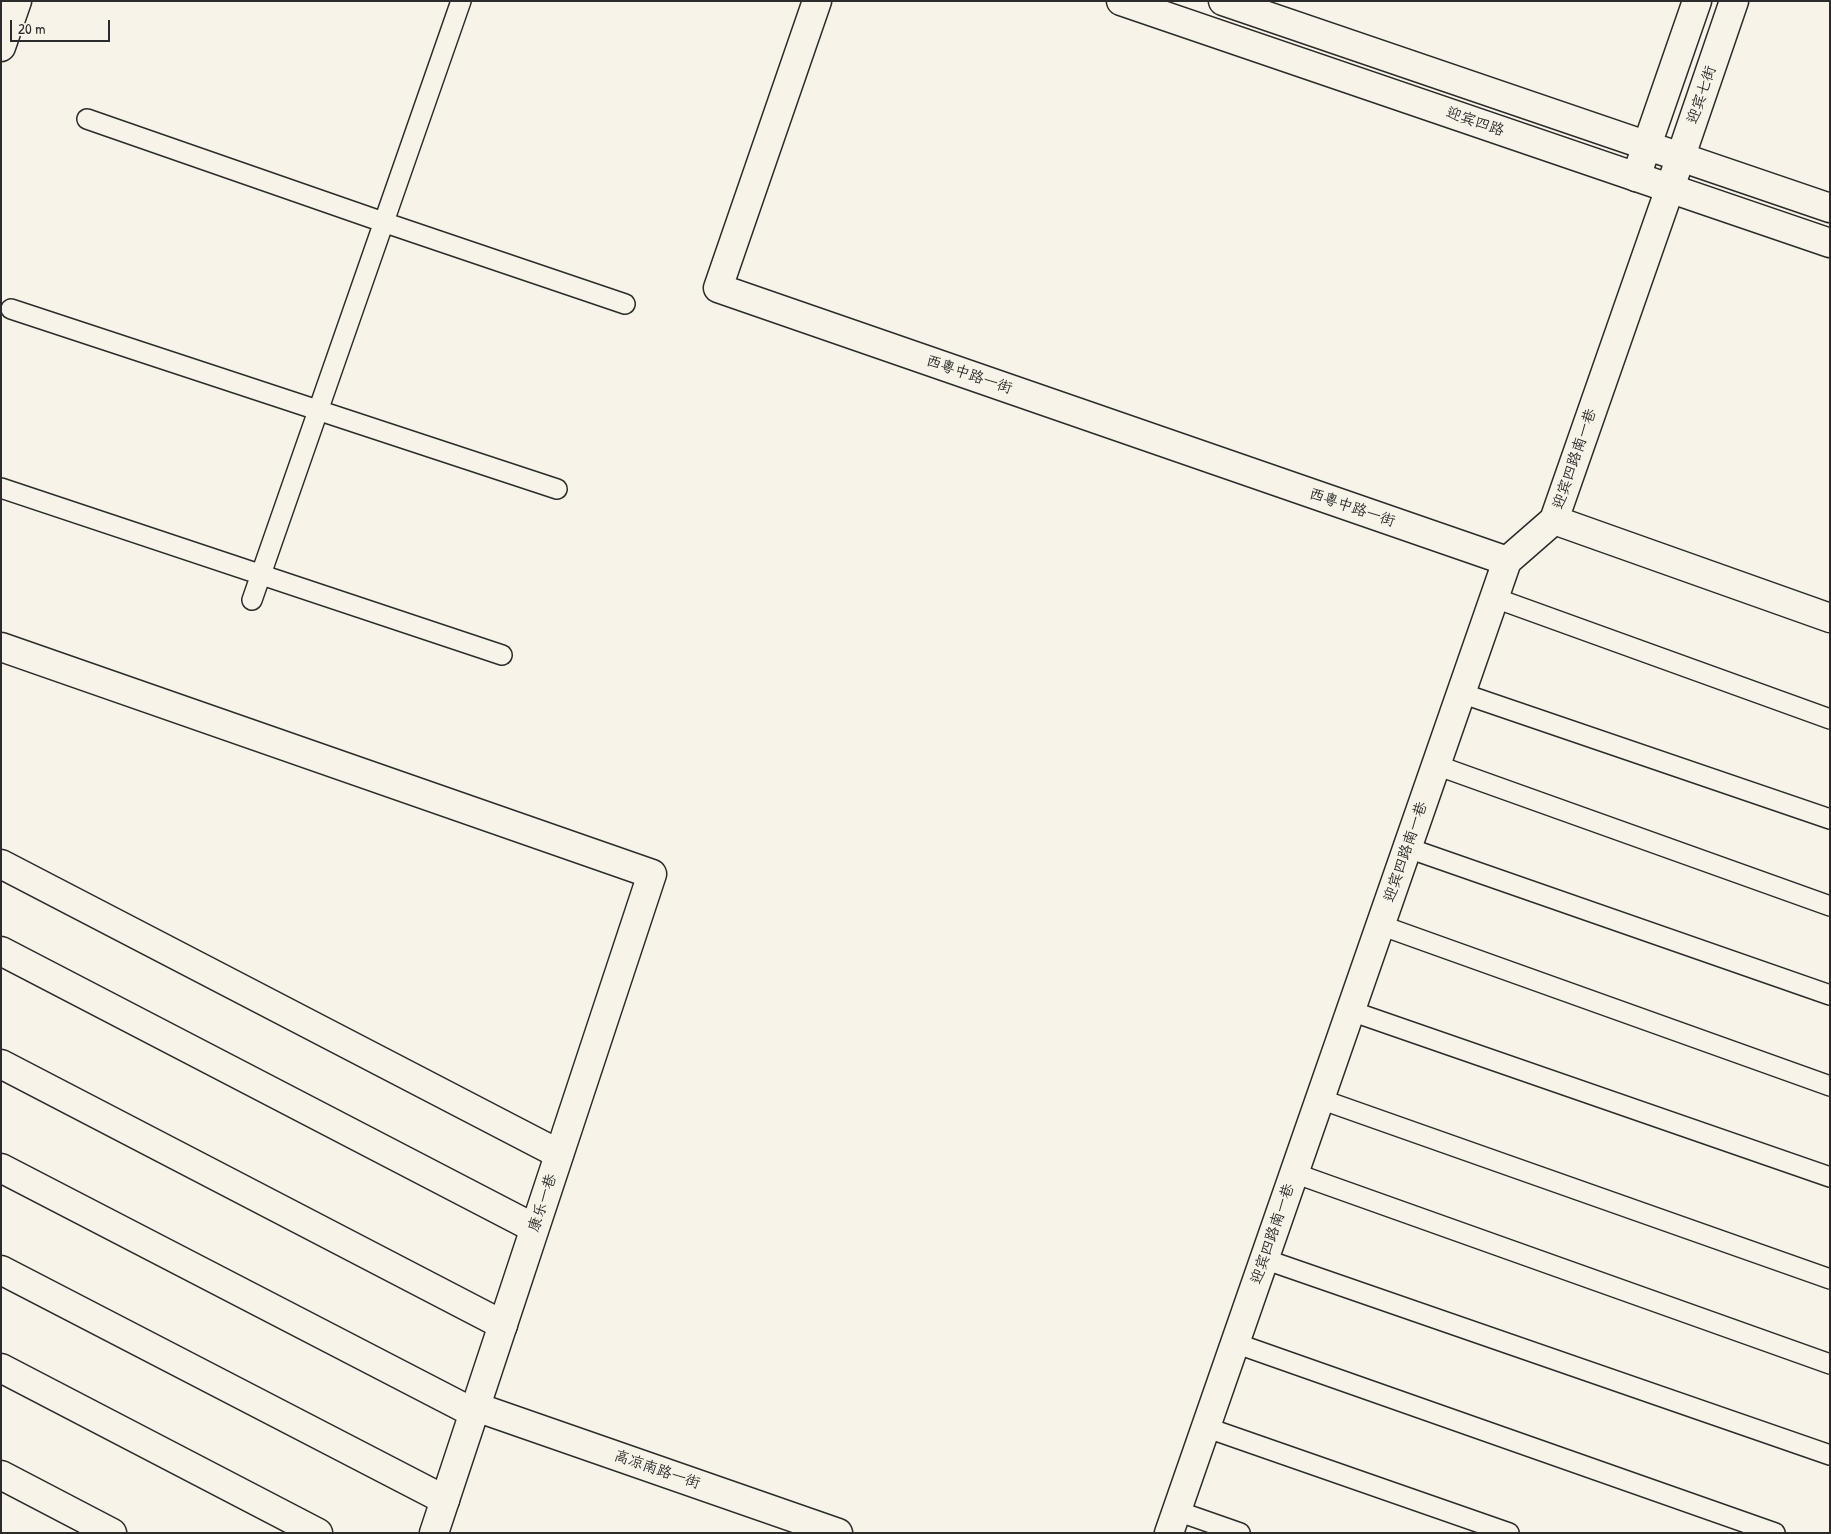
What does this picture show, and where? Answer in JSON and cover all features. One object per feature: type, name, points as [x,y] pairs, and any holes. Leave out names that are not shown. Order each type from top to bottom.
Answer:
[{"type":"street","points":[[1,47],[17,1]]},
{"type":"street","name":"西粤中路一街","points":[[817,1],[718,288],[1507,561]]},
{"type":"street","name":"迎宾四路","points":[[1121,1],[1830,243]]},
{"type":"street","points":[[1223,1],[1830,208]]},
{"type":"street","points":[[1636,177],[1697,1]]},
{"type":"street","name":"迎宾七街","points":[[1670,188],[1734,1]]},
{"type":"street","name":"迎宾四路南一巷","points":[[1173,1522],[1507,561],[1554,520],[1670,188]]},
{"type":"street","points":[[1554,520],[1830,618]]},
{"type":"street","name":"康乐一巷","points":[[1,646],[652,874],[434,1533]]},
{"type":"street","points":[[1,864],[559,1154]]},
{"type":"street","points":[[1,951],[534,1228]]},
{"type":"street","points":[[1,1064],[503,1325]]},
{"type":"street","name":"高凉南路一街","points":[[1,1168],[475,1410],[838,1533]]},
{"type":"street","points":[[1,1270],[445,1500]]},
{"type":"street","points":[[1,1368],[318,1533]]},
{"type":"street","points":[[1,1475],[112,1533]]},
{"type":"lane","points":[[252,600],[461,1]]},
{"type":"lane","points":[[87,119],[625,304]]},
{"type":"lane","points":[[11,309],[557,489]]},
{"type":"lane","points":[[1,488],[502,656]]},
{"type":"lane","points":[[1495,598],[1830,719]]},
{"type":"lane","points":[[1462,693],[1830,819]]},
{"type":"lane","points":[[1436,765],[1830,906]]},
{"type":"lane","points":[[1408,848],[1830,995]]},
{"type":"lane","points":[[1380,925],[1830,1086]]},
{"type":"lane","points":[[1351,1011],[1830,1177]]},
{"type":"lane","points":[[1320,1099],[1830,1279]]},
{"type":"lane","points":[[1294,1173],[1830,1364]]},
{"type":"lane","points":[[1264,1258],[1830,1455]]},
{"type":"lane","points":[[1235,1343],[1775,1533]]},
{"type":"lane","points":[[1205,1427],[1509,1533]]},
{"type":"lane","points":[[1173,1522],[1240,1533]]}]
